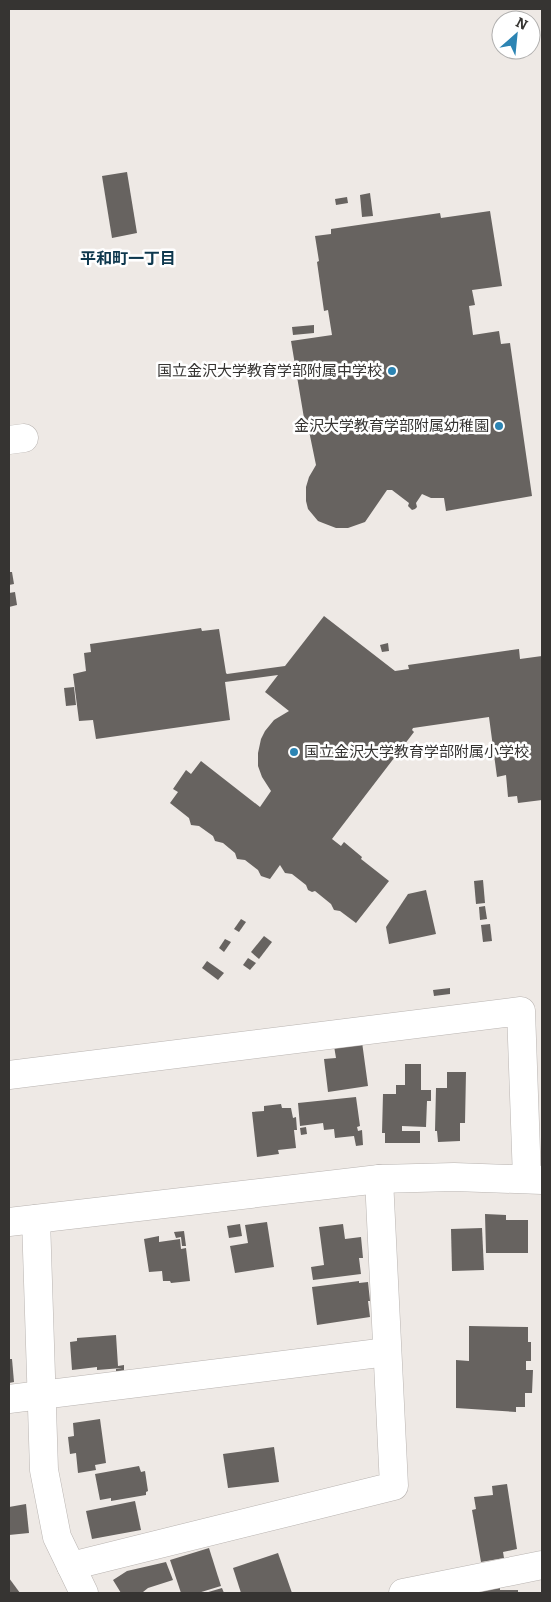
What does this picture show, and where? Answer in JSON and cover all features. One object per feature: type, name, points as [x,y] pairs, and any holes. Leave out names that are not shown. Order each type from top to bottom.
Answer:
[{"type":"street","points":[[9,1075],[521,1011],[535,1180],[454,1177],[379,1179],[9,1222]]},
{"type":"street","points":[[71,1566],[394,1486],[379,1179]]},
{"type":"street","points":[[36,1219],[44,1470],[57,1537],[84,1593]]},
{"type":"street","points":[[9,1399],[387,1352]]},
{"type":"street","points":[[403,1593],[542,1565]]},
{"type":"building","points":[[127,172],[137,233],[112,238],[102,176]]},
{"type":"building","points":[[370,193],[373,216],[362,217],[360,195]]},
{"type":"building","points":[[347,197],[348,203],[336,205],[335,199]]},
{"type":"building","points":[[490,211],[502,286],[472,290],[475,305],[469,306],[473,335],[499,331],[501,344],[510,343],[532,496],[446,511],[444,498],[431,498],[422,494],[416,503],[417,507],[412,510],[408,506],[409,503],[392,490],[387,490],[365,522],[348,528],[336,528],[318,521],[308,509],[306,501],[306,487],[316,465],[309,427],[305,424],[291,341],[332,335],[328,310],[324,311],[315,236],[331,234],[331,229],[440,213],[441,218]]},
{"type":"building","points":[[314,325],[314,333],[293,335],[292,327]]},
{"type":"building","points":[[9,572],[12,572],[14,584],[9,585]]},
{"type":"building","points":[[15,592],[17,605],[9,607],[9,593]]},
{"type":"building","points":[[324,616],[395,671],[409,669],[408,665],[519,649],[520,659],[542,656],[542,800],[518,803],[517,796],[508,797],[506,775],[497,777],[489,717],[413,728],[414,732],[332,839],[341,846],[344,842],[362,857],[361,859],[389,881],[356,923],[340,911],[334,910],[331,904],[315,891],[308,890],[306,885],[292,874],[285,873],[280,865],[270,879],[261,876],[258,870],[245,860],[237,859],[235,853],[223,843],[215,841],[213,836],[199,826],[191,825],[189,818],[170,803],[178,792],[173,789],[186,770],[191,774],[201,761],[260,807],[271,791],[262,777],[258,766],[261,739],[274,720],[289,711],[265,692],[278,675],[225,682],[230,720],[96,739],[93,720],[79,721],[73,674],[86,671],[84,653],[91,652],[90,644],[201,628],[202,631],[219,629],[227,674],[285,666]]},
{"type":"building","points":[[388,643],[389,651],[382,652],[380,645]]},
{"type":"building","points":[[74,687],[76,705],[66,706],[64,688]]},
{"type":"building","points":[[483,880],[485,903],[476,904],[474,881]]},
{"type":"building","points":[[426,890],[436,934],[389,944],[386,927],[408,894]]},
{"type":"building","points":[[485,906],[487,919],[480,920],[479,907]]},
{"type":"building","points":[[241,919],[246,922],[239,932],[234,929]]},
{"type":"building","points":[[490,924],[492,941],[483,942],[481,925]]},
{"type":"building","points":[[264,936],[272,942],[259,959],[251,952]]},
{"type":"building","points":[[225,939],[231,942],[224,952],[219,948]]},
{"type":"building","points":[[248,958],[256,963],[250,970],[243,965]]},
{"type":"building","points":[[207,961],[224,973],[218,980],[202,968]]},
{"type":"building","points":[[450,988],[450,994],[434,996],[433,990]]},
{"type":"building","points":[[362,1042],[368,1086],[328,1092],[324,1059],[336,1058],[334,1046]]},
{"type":"building","points":[[405,1064],[421,1064],[421,1090],[431,1090],[431,1101],[427,1101],[426,1127],[402,1126],[402,1131],[420,1131],[420,1143],[385,1143],[385,1133],[382,1133],[383,1094],[396,1094],[396,1085],[405,1085]]},
{"type":"building","points":[[447,1072],[466,1072],[465,1123],[460,1123],[460,1141],[438,1142],[437,1131],[435,1131],[436,1088],[447,1088]]},
{"type":"building","points":[[356,1097],[360,1126],[357,1127],[358,1131],[362,1130],[363,1145],[356,1146],[354,1136],[335,1138],[334,1129],[324,1130],[323,1123],[300,1126],[298,1103]]},
{"type":"building","points":[[281,1104],[282,1108],[291,1108],[293,1118],[296,1117],[297,1130],[294,1130],[296,1148],[278,1150],[279,1154],[257,1157],[252,1112],[264,1111],[264,1106]]},
{"type":"building","points":[[306,1127],[307,1134],[301,1135],[300,1128]]},
{"type":"building","points":[[485,1214],[506,1215],[506,1220],[528,1220],[528,1253],[486,1253]]},
{"type":"building","points":[[267,1222],[274,1267],[235,1273],[230,1246],[248,1243],[245,1225]]},
{"type":"building","points":[[240,1224],[242,1236],[229,1238],[227,1226]]},
{"type":"building","points":[[343,1224],[345,1239],[361,1237],[363,1258],[359,1258],[361,1274],[313,1280],[311,1267],[324,1265],[319,1227]]},
{"type":"building","points":[[482,1228],[484,1270],[452,1271],[451,1229]]},
{"type":"building","points":[[184,1231],[186,1246],[182,1246],[181,1237],[176,1238],[174,1232]]},
{"type":"building","points":[[159,1236],[159,1242],[180,1239],[181,1249],[186,1248],[190,1281],[171,1283],[170,1281],[163,1281],[162,1271],[149,1272],[144,1239]]},
{"type":"building","points":[[359,1281],[359,1283],[368,1282],[370,1317],[317,1325],[312,1287]]},
{"type":"building","points":[[469,1326],[528,1327],[528,1342],[531,1342],[531,1361],[526,1361],[526,1370],[533,1370],[532,1393],[525,1393],[525,1407],[516,1407],[516,1412],[456,1408],[456,1360],[469,1361]]},
{"type":"building","points":[[116,1335],[118,1366],[124,1365],[124,1374],[116,1375],[116,1369],[122,1368],[97,1370],[97,1367],[72,1370],[70,1342],[77,1341],[77,1338]]},
{"type":"building","points":[[9,1359],[12,1359],[14,1382],[9,1383]]},
{"type":"building","points":[[100,1419],[106,1463],[95,1465],[96,1470],[78,1473],[76,1453],[70,1454],[68,1437],[74,1436],[73,1423]]},
{"type":"building","points":[[274,1447],[279,1482],[228,1488],[223,1454]]},
{"type":"building","points":[[139,1466],[141,1472],[145,1471],[148,1491],[146,1495],[111,1501],[111,1498],[100,1500],[95,1474]]},
{"type":"building","points":[[507,1484],[517,1549],[503,1552],[504,1558],[481,1562],[472,1510],[476,1509],[474,1497],[493,1495],[492,1486]]},
{"type":"building","points":[[135,1501],[141,1530],[92,1539],[86,1511]]},
{"type":"building","points":[[26,1504],[29,1533],[9,1535],[9,1507]]},
{"type":"building","points":[[209,1548],[221,1586],[198,1593],[181,1593],[170,1560]]},
{"type":"building","points":[[278,1553],[292,1593],[241,1593],[233,1568]]},
{"type":"building","points":[[166,1562],[173,1580],[148,1588],[144,1593],[121,1593],[113,1580],[127,1571]]},
{"type":"building","points":[[9,1578],[20,1593],[9,1593]]},
{"type":"building","points":[[222,1588],[224,1593],[205,1593]]},
{"type":"building","points":[[500,1588],[500,1590],[518,1590],[518,1593],[471,1593],[471,1589]]},
{"type":"place","name":"国立金沢大学教育学部附属中学校","points":[[392,371]]},
{"type":"place","name":"金沢大学教育学部附属幼稚園","points":[[499,426]]},
{"type":"place","name":"国立金沢大学教育学部附属小学校","points":[[294,752]]},
{"type":"district","name":"平和町一丁目","points":[[128,258]]}]
